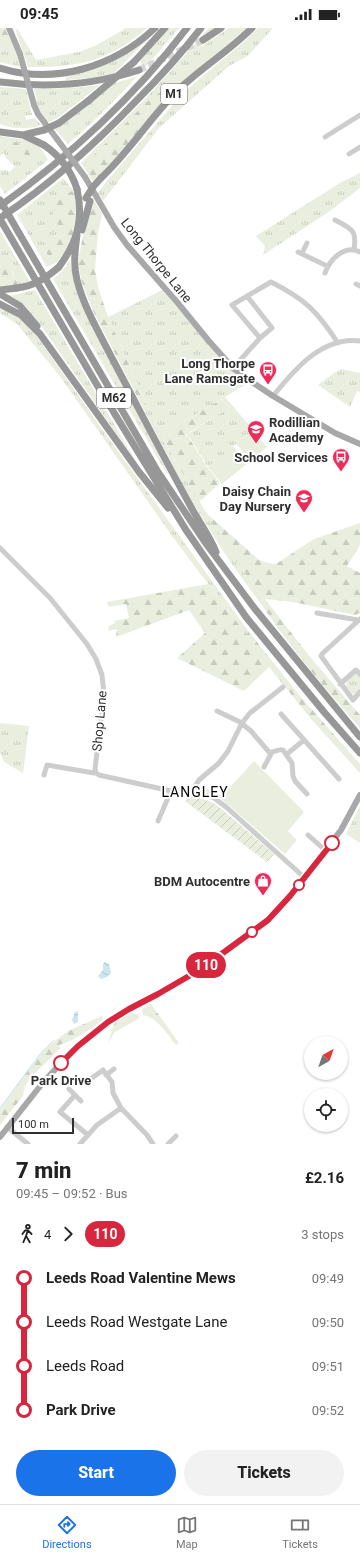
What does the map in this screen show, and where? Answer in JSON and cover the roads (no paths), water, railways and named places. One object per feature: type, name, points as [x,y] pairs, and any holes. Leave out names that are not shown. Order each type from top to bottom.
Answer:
[{"type":"highway","points":[[0,68],[39,74],[81,70],[99,64],[129,49],[155,28]]},
{"type":"highway","points":[[22,135],[44,130],[59,123],[88,101],[134,62],[166,28]]},
{"type":"highway","name":"M1","points":[[0,206],[30,184],[90,134],[138,84],[187,28]]},
{"type":"highway","name":"M1","points":[[0,218],[62,171],[111,127],[157,80],[201,28]]},
{"type":"highway","points":[[203,40],[222,28]]},
{"type":"highway","name":"M1","points":[[88,200],[93,187],[102,179],[177,92],[199,71],[252,28]]},
{"type":"highway","points":[[0,82],[49,85],[75,84],[97,81],[139,70]]},
{"type":"highway","points":[[0,131],[22,135],[44,145],[55,153],[63,162],[73,178],[80,202],[80,214],[74,255],[80,290],[86,306],[155,441],[192,510],[213,545],[218,558]]},
{"type":"highway","name":"M62","points":[[0,200],[158,472],[207,545],[255,609],[360,737]]},
{"type":"highway","points":[[80,214],[88,200]]},
{"type":"highway","points":[[76,270],[88,200]]},
{"type":"highway","name":"M62","points":[[0,218],[97,385],[186,530],[246,617],[324,712],[360,753]]},
{"type":"highway","points":[[0,290],[36,284],[48,276],[59,267],[69,253],[77,235]]},
{"type":"highway","points":[[0,294],[15,302],[26,311],[49,342],[71,376]]},
{"type":"highway","points":[[0,304],[21,316],[33,326],[71,376]]},
{"type":"highway","name":"M62","points":[[71,376],[139,472],[186,530]]},
{"type":"main road","name":"Long Thorpe Lane","points":[[9,28],[20,54],[34,105],[40,118],[85,177],[107,215],[127,245],[233,368],[273,396],[335,433],[360,444]]},
{"type":"main road","points":[[0,1137],[41,1085],[83,1042],[122,1013],[201,969],[268,920],[305,878],[326,851],[341,830],[360,795]]},
{"type":"street","points":[[325,137],[359,117]]},
{"type":"street","points":[[349,154],[360,147]]},
{"type":"street","points":[[335,220],[358,233],[354,250]]},
{"type":"street","points":[[307,243],[300,252],[327,266]]},
{"type":"street","points":[[325,273],[327,266],[341,252],[354,250],[360,252]]},
{"type":"street","points":[[260,338],[232,305],[270,282],[291,292],[309,305],[338,343]]},
{"type":"street","points":[[233,368],[260,338],[272,328],[247,296]]},
{"type":"street","points":[[273,396],[293,372],[311,356],[338,343],[346,341],[360,341]]},
{"type":"street","name":"Shop Lane","points":[[0,548],[50,598],[87,644],[96,658],[102,675],[104,694],[95,769],[98,774]]},
{"type":"street","points":[[317,613],[359,620]]},
{"type":"street","points":[[359,620],[321,656],[340,684],[354,700],[360,692]]},
{"type":"street","points":[[340,684],[356,670],[360,674]]},
{"type":"street","points":[[44,775],[47,765],[94,773],[171,791],[186,791],[194,788],[199,780],[219,763],[228,751],[242,723],[250,713],[283,687]]},
{"type":"street","points":[[217,711],[242,723],[269,752],[272,752]]},
{"type":"street","points":[[281,714],[339,779]]},
{"type":"street","points":[[287,754],[304,740]]},
{"type":"street","points":[[264,767],[272,752],[280,749],[287,754],[292,763],[295,781],[307,794]]},
{"type":"street","points":[[194,788],[202,794],[214,798],[226,807],[305,878]]},
{"type":"street","points":[[158,821],[171,791]]},
{"type":"street","points":[[308,835],[326,851]]},
{"type":"street","points":[[106,1075],[114,1069]]},
{"type":"street","points":[[92,1078],[103,1070],[112,1082],[113,1093],[121,1108],[147,1135],[153,1144]]},
{"type":"street","points":[[69,1089],[81,1101]]},
{"type":"street","points":[[75,1095],[60,1112],[88,1135]]},
{"type":"street","points":[[80,1144],[97,1125],[121,1108]]},
{"type":"street","points":[[7,1127],[28,1144]]},
{"type":"street","points":[[166,1136],[170,1142],[176,1136]]},
{"type":"water","points":[[105,962],[109,964],[111,973],[107,977],[101,979],[98,976],[103,970],[103,964]]},
{"type":"water","points":[[78,1011],[78,1022],[74,1024],[72,1020],[75,1012]]},
{"type":"waterway","points":[[0,1108],[40,1054],[54,1040]]},
{"type":"tunnel","points":[[139,70],[203,40]]},
{"type":"place","name":"Long Thorpe Lane Ramsgate","points":[[268,385]]},
{"type":"place","name":"Rodillian Academy","points":[[256,444]]},
{"type":"place","name":"School Services","points":[[341,472]]},
{"type":"place","name":"Daisy Chain Day Nursery","points":[[304,513]]},
{"type":"place","name":"BDM Autocentre","points":[[263,896]]},
{"type":"place","name":"Park Drive","points":[[61,1063]]},
{"type":"district","name":"LANGLEY","points":[[195,792]]}]
